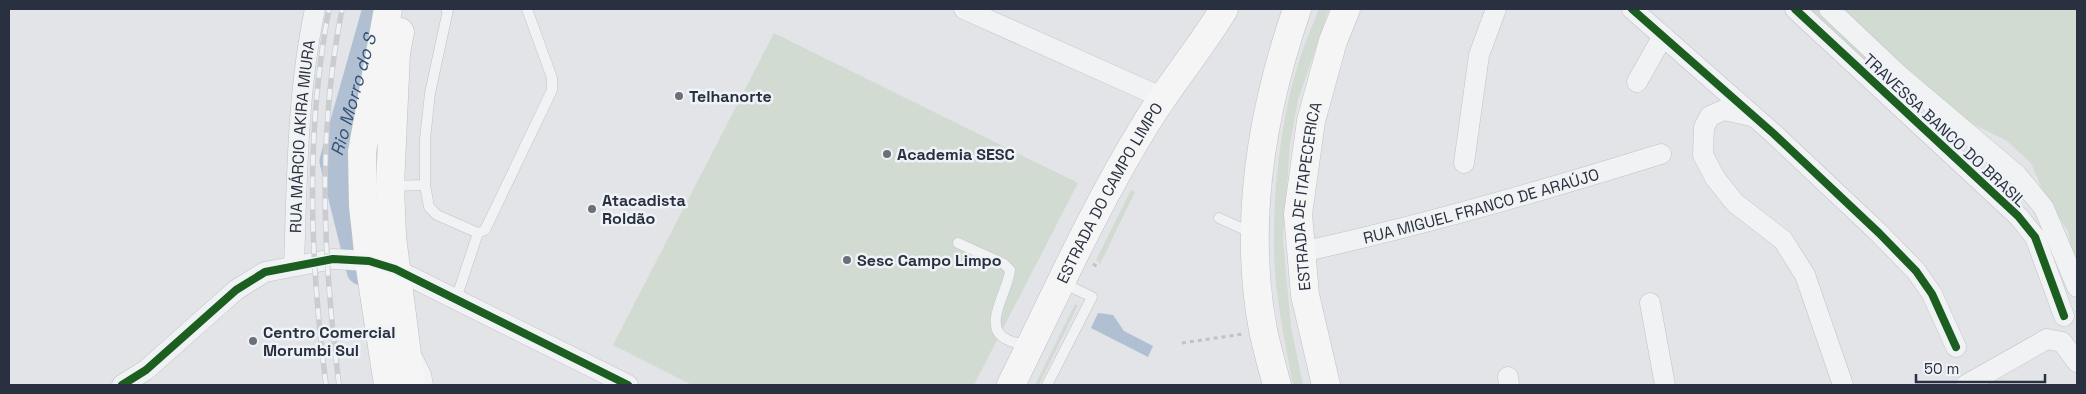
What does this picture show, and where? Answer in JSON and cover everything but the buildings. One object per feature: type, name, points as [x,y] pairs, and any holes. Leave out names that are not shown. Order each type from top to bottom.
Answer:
[{"type":"main road","points":[[388,9],[362,152],[363,205],[369,261],[388,385]]},
{"type":"main road","points":[[405,9],[396,53],[390,186],[395,269],[412,385]]},
{"type":"main road","name":"ESTRADA DO CAMPO LIMPO","points":[[1011,385],[1113,178],[1163,98],[1205,40],[1224,9]]},
{"type":"main road","points":[[1277,385],[1263,330],[1257,276],[1256,200],[1268,108],[1296,9]]},
{"type":"main road","name":"ESTRADA DE ITAPECERICA","points":[[1326,385],[1305,296],[1298,214],[1311,121],[1333,41],[1346,9]]},
{"type":"street","name":"RUA MÁRCIO AKIRA MIURA","points":[[294,266],[299,148],[306,51],[315,9]]},
{"type":"street","points":[[964,9],[1163,98]]},
{"type":"street","points":[[1464,163],[1479,55],[1496,9]]},
{"type":"street","points":[[1632,9],[1755,118],[1879,233],[1916,272],[1932,294],[1956,346]]},
{"type":"street","name":"TRAVESSA BANCO DO BRASIL","points":[[1795,9],[2018,216],[2035,238],[2064,316]]},
{"type":"street","points":[[1829,9],[1901,77],[2017,175],[2044,208],[2077,287]]},
{"type":"street","points":[[1637,82],[1663,36]]},
{"type":"street","points":[[1755,118],[1724,110],[1710,116],[1704,127],[1703,155],[1715,178],[1734,203],[1783,240],[1805,275],[1844,385]]},
{"type":"street","name":"RUA MIGUEL FRANCO DE ARAÚJO","points":[[1301,252],[1472,210],[1576,181],[1661,154]]},
{"type":"street","points":[[122,385],[146,370],[236,290],[265,272],[333,258],[369,261],[395,269],[628,385]]},
{"type":"street","points":[[1650,303],[1665,385]]},
{"type":"street","points":[[1966,385],[2040,341],[2053,339],[2066,346],[2077,362]]},
{"type":"lane","points":[[448,9],[429,101],[425,139],[425,185],[429,207],[437,215],[478,233]]},
{"type":"lane","points":[[456,300],[478,233],[484,230],[552,90],[552,78],[527,9]]},
{"type":"lane","points":[[390,186],[425,185]]},
{"type":"lane","points":[[1219,218],[1255,234]]},
{"type":"lane","points":[[958,243],[1004,264],[1010,270],[1009,280],[995,318],[996,327],[1005,339],[1030,346]]},
{"type":"lane","points":[[1046,385],[1092,297],[1062,282]]},
{"type":"lane","points":[[404,338],[422,364],[428,385]]},
{"type":"path","points":[[1182,343],[1240,334]]},
{"type":"shaded area","points":[[1319,9],[1329,9],[1298,100],[1290,144],[1283,239],[1291,327],[1303,385],[1293,385],[1275,275],[1274,238],[1277,170],[1288,101],[1302,52]]},
{"type":"shaded area","points":[[1798,9],[2077,9],[2077,277],[2068,231],[2046,198],[2031,163],[2007,141],[1903,89],[1812,22]]},
{"type":"shaded area","name":"Sesc Campo Limpo","points":[[774,33],[1078,183],[974,385],[692,385],[613,345]]},
{"type":"shaded area","points":[[1131,190],[1135,192],[1100,264],[1096,260]]},
{"type":"shaded area","points":[[1075,304],[1078,305],[1039,385],[1035,385]]},
{"type":"water","points":[[1098,313],[1113,315],[1124,331],[1153,346],[1148,357],[1091,328]]},
{"type":"waterway","name":"Rio Morro do S","points":[[362,270],[335,161],[378,9]]},
{"type":"railway","points":[[326,385],[316,291],[312,197],[316,103],[329,9]]},
{"type":"railway","points":[[339,385],[329,290],[325,197],[329,103],[342,9]]},
{"type":"cycle path","points":[[1632,9],[1774,134],[1879,233],[1916,271],[1932,294],[1956,347]]},
{"type":"cycle path","points":[[1795,9],[2018,216],[2035,237],[2064,316]]},
{"type":"cycle path","points":[[122,385],[146,370],[236,290],[265,272],[333,259],[369,261],[395,269],[628,385]]},
{"type":"place","name":"Telhanorte","points":[[679,96]]},
{"type":"place","name":"Academia SESC","points":[[887,154]]},
{"type":"place","name":"Atacadista Roldão","points":[[592,209]]},
{"type":"place","name":"Sesc Campo Limpo","points":[[847,260]]},
{"type":"place","name":"Centro Comercial Morumbi Sul","points":[[253,341]]}]
